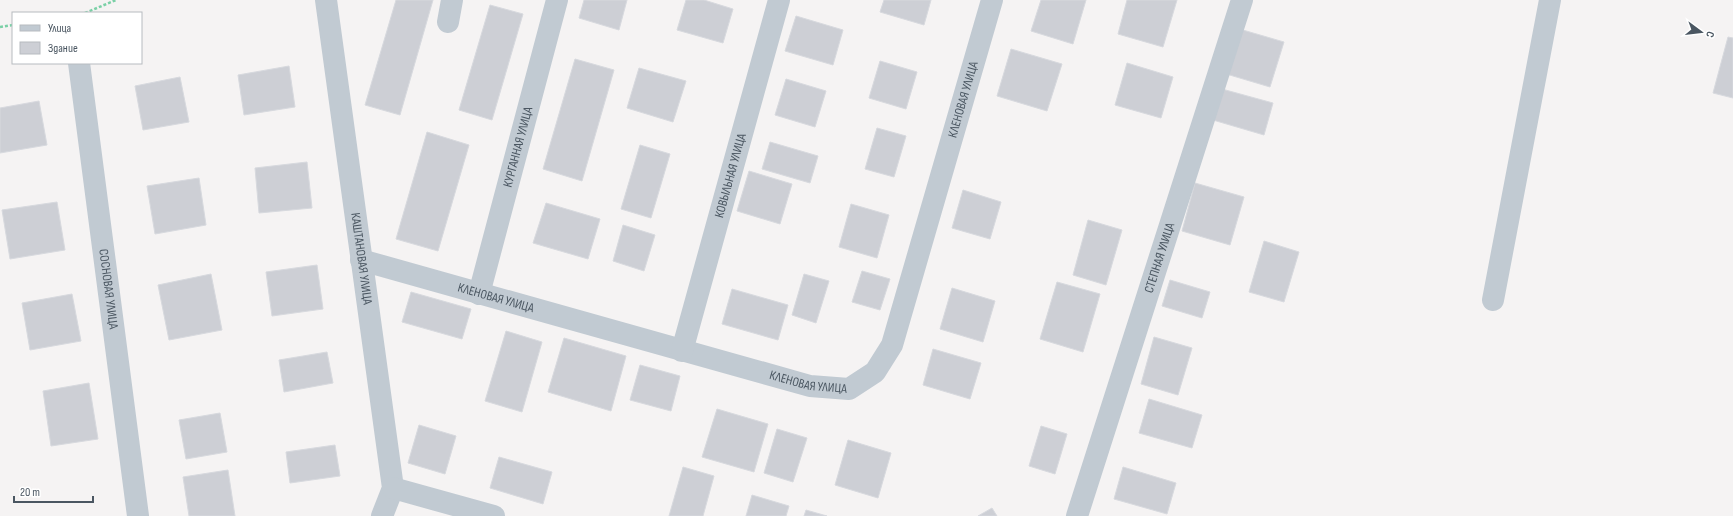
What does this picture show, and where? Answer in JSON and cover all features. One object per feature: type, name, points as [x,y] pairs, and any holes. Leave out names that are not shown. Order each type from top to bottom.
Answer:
[{"type":"street","name":"КАШТАНОВАЯ УЛИЦА","points":[[326,0],[361,260],[394,488]]},
{"type":"street","points":[[448,22],[452,0]]},
{"type":"street","name":"КУРГАННАЯ УЛИЦА","points":[[479,294],[557,0]]},
{"type":"street","name":"КОВЫЛЬНАЯ УЛИЦА","points":[[682,351],[780,0]]},
{"type":"street","name":"КЛЕНОВАЯ УЛИЦА","points":[[361,260],[810,386],[849,389],[875,372],[892,345],[992,0]]},
{"type":"street","name":"СТЕПНАЯ УЛИЦА","points":[[1077,516],[1242,0]]},
{"type":"street","points":[[1493,300],[1550,0]]},
{"type":"street","name":"СОСНОВАЯ УЛИЦА","points":[[79,64],[138,516]]},
{"type":"street","points":[[382,516],[394,488],[494,516]]},
{"type":"path","points":[[87,12],[116,0]]},
{"type":"path","points":[[0,27],[12,25]]},
{"type":"building","points":[[396,0],[433,0],[400,115],[365,105]]},
{"type":"building","points":[[584,0],[627,0],[619,30],[579,18]]},
{"type":"building","points":[[686,0],[704,0],[733,9],[723,43],[677,30]]},
{"type":"building","points":[[884,0],[931,0],[924,25],[880,12]]},
{"type":"building","points":[[1041,0],[1086,0],[1073,44],[1031,31]]},
{"type":"building","points":[[1127,0],[1177,0],[1163,47],[1118,34]]},
{"type":"building","points":[[490,5],[523,14],[492,120],[459,110]]},
{"type":"building","points":[[796,16],[843,30],[833,65],[785,51]]},
{"type":"building","points":[[1236,28],[1284,42],[1270,87],[1223,73]]},
{"type":"building","points":[[1728,37],[1733,38],[1733,98],[1713,93]]},
{"type":"building","points":[[1011,49],[1062,64],[1047,111],[997,96]]},
{"type":"building","points":[[575,59],[614,70],[582,181],[543,169]]},
{"type":"building","points":[[880,61],[917,72],[906,109],[869,98]]},
{"type":"building","points":[[1127,63],[1173,77],[1161,118],[1115,105]]},
{"type":"building","points":[[289,66],[295,107],[244,115],[238,75]]},
{"type":"building","points":[[639,68],[686,81],[673,122],[627,108]]},
{"type":"building","points":[[180,77],[189,122],[143,130],[135,86]]},
{"type":"building","points":[[786,79],[826,91],[815,127],[775,115]]},
{"type":"building","points":[[1222,89],[1273,103],[1264,135],[1213,120]]},
{"type":"building","points":[[39,101],[47,145],[0,153],[0,108]]},
{"type":"building","points":[[877,128],[906,136],[894,177],[865,169]]},
{"type":"building","points":[[427,132],[469,145],[438,251],[396,239]]},
{"type":"building","points":[[770,142],[818,156],[810,183],[762,169]]},
{"type":"building","points":[[640,145],[670,154],[651,218],[621,209]]},
{"type":"building","points":[[307,162],[312,208],[259,213],[255,168]]},
{"type":"building","points":[[749,171],[792,184],[780,224],[737,211]]},
{"type":"building","points":[[199,178],[206,225],[155,234],[147,186]]},
{"type":"building","points":[[1195,183],[1244,197],[1230,245],[1182,231]]},
{"type":"building","points":[[963,190],[1001,202],[990,239],[952,228]]},
{"type":"building","points":[[57,202],[65,250],[10,259],[2,210]]},
{"type":"building","points":[[546,203],[600,219],[588,259],[533,243]]},
{"type":"building","points":[[851,204],[889,215],[877,258],[839,247]]},
{"type":"building","points":[[1088,220],[1122,230],[1106,285],[1073,275]]},
{"type":"building","points":[[623,225],[655,235],[644,271],[613,261]]},
{"type":"building","points":[[1264,241],[1299,252],[1284,302],[1249,292]]},
{"type":"building","points":[[317,265],[323,309],[272,316],[266,272]]},
{"type":"building","points":[[862,271],[890,279],[880,310],[852,302]]},
{"type":"building","points":[[211,274],[222,330],[169,340],[158,285]]},
{"type":"building","points":[[804,274],[829,281],[816,323],[792,315]]},
{"type":"building","points":[[1170,280],[1210,292],[1202,318],[1162,306]]},
{"type":"building","points":[[1057,282],[1100,294],[1083,352],[1040,339]]},
{"type":"building","points":[[952,288],[995,301],[983,342],[940,329]]},
{"type":"building","points":[[732,289],[788,305],[778,340],[722,324]]},
{"type":"building","points":[[411,292],[471,309],[462,339],[402,322]]},
{"type":"building","points":[[72,294],[81,341],[30,350],[22,303]]},
{"type":"building","points":[[506,331],[542,342],[522,412],[485,401]]},
{"type":"building","points":[[1154,337],[1192,348],[1178,395],[1141,384]]},
{"type":"building","points":[[564,338],[626,356],[611,411],[548,392]]},
{"type":"building","points":[[933,349],[981,363],[970,399],[923,385]]},
{"type":"building","points":[[327,352],[333,383],[284,392],[279,360]]},
{"type":"building","points":[[640,365],[680,376],[671,411],[630,400]]},
{"type":"building","points":[[89,383],[98,439],[51,446],[43,391]]},
{"type":"building","points":[[1149,399],[1202,415],[1192,448],[1139,433]]},
{"type":"building","points":[[717,409],[768,424],[754,472],[702,457]]},
{"type":"building","points":[[220,413],[227,452],[186,459],[179,420]]},
{"type":"building","points":[[419,425],[456,436],[445,474],[408,463]]},
{"type":"building","points":[[1041,426],[1067,434],[1055,474],[1029,466]]},
{"type":"building","points":[[777,429],[807,438],[793,482],[764,473]]},
{"type":"building","points":[[848,440],[891,453],[878,498],[835,485]]},
{"type":"building","points":[[335,445],[340,476],[290,483],[286,452]]},
{"type":"building","points":[[499,457],[552,472],[543,504],[490,488]]},
{"type":"building","points":[[683,467],[714,476],[703,516],[669,516]]},
{"type":"building","points":[[1123,467],[1176,483],[1167,514],[1114,499]]},
{"type":"building","points":[[228,470],[235,516],[189,516],[183,477]]},
{"type":"building","points":[[752,495],[789,506],[786,516],[746,516]]},
{"type":"building","points":[[992,508],[997,516],[978,516]]},
{"type":"building","points":[[806,510],[827,516],[804,516]]}]
